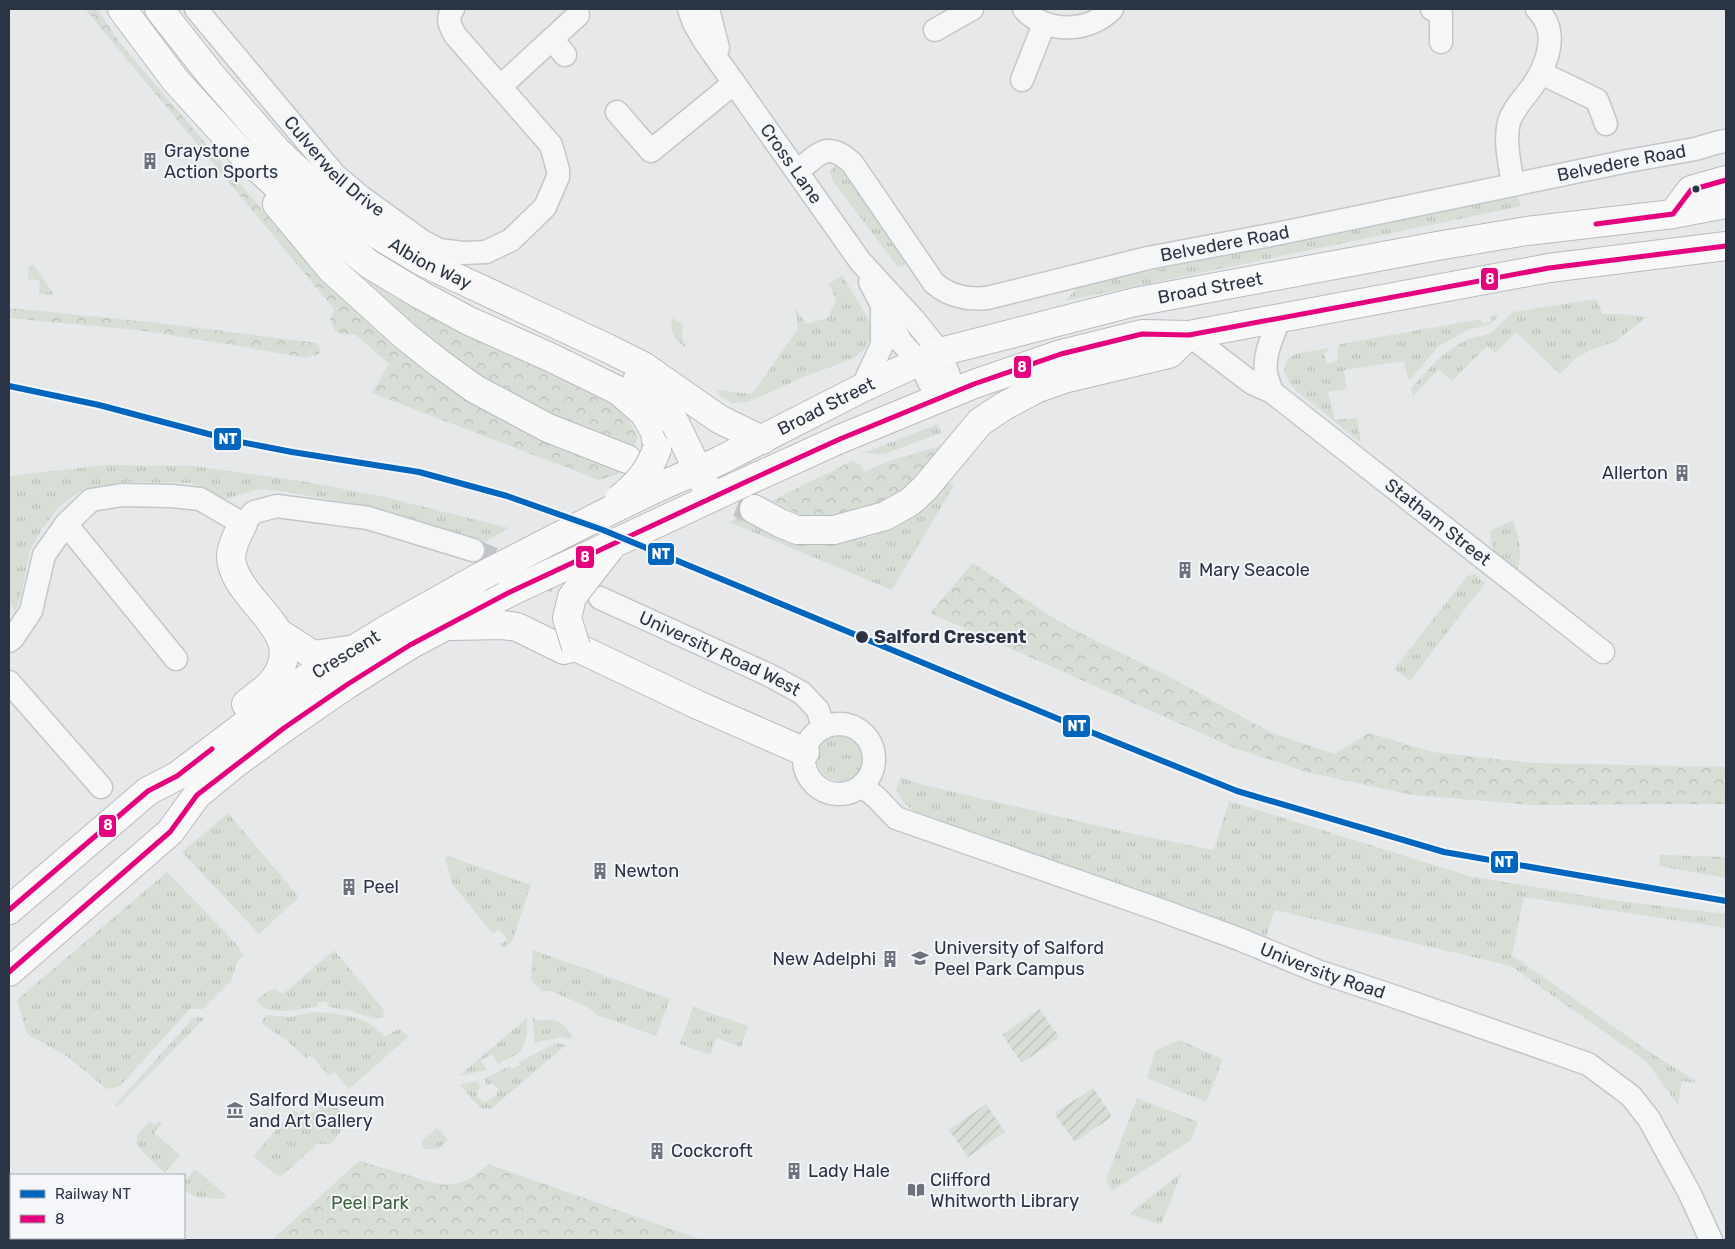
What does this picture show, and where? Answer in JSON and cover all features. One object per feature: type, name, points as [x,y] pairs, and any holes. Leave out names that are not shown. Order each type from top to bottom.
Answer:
[{"type":"highway","name":"Albion Way","points":[[122,9],[176,81],[247,159],[369,264],[469,321],[554,359],[619,391],[644,413],[663,435]]},
{"type":"highway","name":"Albion Way","points":[[159,9],[211,75],[277,151],[345,212],[422,262],[643,366],[719,419],[762,440]]},
{"type":"highway","points":[[176,81],[244,168],[332,269],[405,336],[475,389],[548,428],[626,459]]},
{"type":"highway","points":[[1673,214],[1691,190],[1726,180]]},
{"type":"highway","name":"Broad Street","points":[[710,466],[862,388],[929,357],[1155,299],[1437,246],[1528,231],[1673,214],[1726,204]]},
{"type":"highway","name":"Broad Street","points":[[742,484],[840,439],[979,382],[1061,354],[1142,334],[1189,335],[1549,268],[1726,246]]},
{"type":"highway","points":[[422,262],[474,301],[622,372],[650,389],[663,401],[663,435],[651,466],[633,488],[594,518]]},
{"type":"highway","points":[[754,509],[797,530],[834,530],[885,516],[910,502],[925,488],[980,422],[1004,406],[1038,388],[1169,354],[1189,335]]},
{"type":"highway","points":[[663,435],[710,466],[711,498]]},
{"type":"highway","name":"Crescent","points":[[9,972],[170,832],[197,795],[284,728],[348,684],[478,578],[594,518],[674,480],[710,466]]},
{"type":"highway","name":"Crescent","points":[[9,910],[148,791],[177,776],[307,678],[354,649],[413,630],[444,626],[510,592],[742,484]]},
{"type":"highway","points":[[202,756],[219,726],[272,682],[282,666],[285,652],[278,633],[238,579],[231,563],[234,541],[243,524]]},
{"type":"highway","points":[[576,647],[567,618],[572,597],[612,544]]},
{"type":"highway","points":[[444,626],[504,625],[517,627],[564,650],[576,647],[698,705],[805,752]]},
{"type":"highway","points":[[278,633],[313,655],[354,649]]},
{"type":"street","name":"Culverwell Drive","points":[[204,12],[335,176],[406,230],[439,250],[463,253],[486,252],[510,240],[545,207],[554,190],[558,178],[558,170],[551,145],[455,35],[449,23],[450,13],[453,9]]},
{"type":"street","name":"Cross Lane","points":[[689,9],[694,23],[705,42],[860,261],[915,321],[929,357]]},
{"type":"street","name":"Cross Lane","points":[[708,9],[711,26],[729,75]]},
{"type":"street","points":[[1024,9],[1028,14],[1044,24],[1056,27],[1083,26],[1112,9]]},
{"type":"street","points":[[1513,184],[1508,142],[1509,122],[1518,105],[1545,66],[1549,44],[1547,23],[1537,9]]},
{"type":"street","points":[[935,30],[963,11]]},
{"type":"street","points":[[1441,11],[1441,42]]},
{"type":"street","points":[[501,86],[558,47],[578,15]]},
{"type":"street","points":[[1022,80],[1044,24]]},
{"type":"street","points":[[1541,73],[1597,100],[1606,124]]},
{"type":"street","points":[[617,112],[651,151],[729,75]]},
{"type":"street","name":"Belvedere Road","points":[[798,172],[827,150],[841,153],[852,163],[934,283],[950,294],[977,299],[1148,258],[1696,149],[1726,141]]},
{"type":"street","name":"Cross Lane","points":[[860,261],[901,342],[929,357]]},
{"type":"street","points":[[862,388],[882,345],[882,307]]},
{"type":"street","points":[[1272,392],[1266,374],[1267,356],[1280,317]]},
{"type":"street","name":"Statham Street","points":[[1189,335],[1252,383],[1272,392],[1603,652]]},
{"type":"street","points":[[929,357],[946,396]]},
{"type":"street","points":[[9,641],[31,611],[44,555],[66,524],[91,500],[122,495],[200,499],[243,524],[254,512],[278,506],[368,518],[473,550]]},
{"type":"street","points":[[66,524],[133,620],[176,659]]},
{"type":"street","name":"University Road West","points":[[600,598],[802,692],[818,710],[823,728]]},
{"type":"street","points":[[9,682],[101,787]]},
{"type":"street","points":[[846,724],[860,731],[870,743],[873,750],[874,766],[867,781],[862,786],[850,793],[837,795],[818,788],[811,781],[806,772],[805,752],[811,738],[823,728],[846,724]]},
{"type":"street","name":"University Road","points":[[862,786],[877,798],[896,818],[1172,914],[1317,971],[1588,1064],[1631,1096],[1649,1119],[1690,1194],[1711,1240]]},
{"type":"green space","points":[[85,9],[97,9],[120,43],[265,213],[377,329],[623,466],[618,474],[599,480],[372,393],[389,364],[356,335],[342,334],[335,331],[330,319],[334,309]]},
{"type":"green space","points":[[838,166],[852,181],[872,210],[905,261],[904,266],[898,267],[832,180],[830,172],[834,167]]},
{"type":"green space","points":[[1518,196],[1521,206],[1065,301],[1080,285]]},
{"type":"green space","points":[[34,265],[53,293],[51,295],[39,294],[40,280],[28,279],[29,266]]},
{"type":"green space","points":[[360,273],[601,392],[624,411],[638,438],[633,447],[517,400],[449,355],[400,314]]},
{"type":"green space","points":[[842,275],[869,320],[872,333],[865,349],[852,359],[806,376],[748,402],[732,403],[719,395],[717,390],[752,394],[798,329],[795,308],[806,324],[828,318],[836,299],[829,284]]},
{"type":"green space","points":[[1597,299],[1602,314],[1646,317],[1616,341],[1577,357],[1560,374],[1516,332],[1495,353],[1487,346],[1452,381],[1439,369],[1413,396],[1411,388],[1441,356],[1467,339],[1490,334],[1513,312]]},
{"type":"green space","points":[[9,308],[168,324],[317,343],[320,348],[319,354],[306,358],[137,330],[9,318]]},
{"type":"green space","points":[[1499,314],[1491,324],[1465,331],[1439,346],[1409,381],[1404,361],[1344,370],[1346,389],[1328,392],[1335,420],[1357,418],[1361,443],[1298,392],[1290,384],[1284,371],[1287,360],[1295,354],[1328,348],[1329,351],[1324,353],[1327,364],[1338,360],[1337,350],[1340,344],[1481,319],[1482,323],[1492,322],[1491,316]]},
{"type":"green space","points":[[673,318],[683,325],[682,338],[686,347],[672,331]]},
{"type":"green space","points":[[938,424],[941,433],[884,454],[863,453]]},
{"type":"green space","points":[[942,445],[926,468],[903,492],[855,514],[805,517],[771,501],[852,461],[861,465],[864,472],[887,462]]},
{"type":"green space","points":[[106,465],[193,466],[301,481],[380,496],[509,528],[484,543],[330,500],[288,492],[259,489],[227,499],[219,499],[205,488],[190,483],[129,482],[100,486],[79,492],[58,508],[42,529],[30,550],[20,599],[15,611],[9,603],[9,476]]},
{"type":"green space","points":[[947,482],[954,485],[892,590],[729,522],[744,514],[826,543],[873,536],[907,518]]},
{"type":"green space","points":[[1513,520],[1520,545],[1517,571],[1493,552],[1490,531]]},
{"type":"green space","points":[[973,563],[1047,614],[1076,631],[1168,676],[1270,732],[1334,754],[1369,733],[1432,752],[1534,763],[1726,767],[1726,804],[1532,805],[1412,795],[1307,772],[1237,749],[930,613]]},
{"type":"green space","points":[[1475,574],[1485,583],[1410,681],[1394,669],[1467,576]]},
{"type":"green space","points":[[835,735],[845,735],[859,745],[863,758],[859,771],[853,777],[845,781],[835,781],[821,771],[817,763],[817,753],[827,739]]},
{"type":"green space","points":[[901,777],[916,783],[1129,833],[1214,850],[1229,801],[1469,876],[1611,900],[1726,914],[1726,928],[1524,897],[1512,955],[1654,1055],[1696,1081],[1694,1083],[1682,1081],[1678,1105],[1647,1062],[1511,966],[1275,910],[1265,939],[923,819],[904,803],[896,790]]},
{"type":"green space","points":[[228,813],[299,897],[259,934],[182,852]]},
{"type":"green space","points":[[1660,855],[1726,857],[1726,878],[1659,866]]},
{"type":"green space","points":[[448,856],[531,885],[512,942],[504,948],[500,944],[507,939],[499,929],[493,934],[453,885],[445,858]]},
{"type":"green space","points":[[167,872],[239,947],[243,956],[237,962],[231,981],[203,1009],[190,1009],[120,1086],[109,1089],[68,1057],[27,1034],[17,1000]]},
{"type":"green space","points":[[334,950],[384,1010],[383,1017],[374,1019],[348,1010],[328,1007],[327,1002],[318,1002],[317,1007],[276,1011],[261,1006],[256,1000],[268,991],[275,989],[283,994]]},
{"type":"green space","points":[[533,950],[670,999],[656,1036],[597,1015],[588,1007],[551,991],[542,991],[531,980]]},
{"type":"green space","points":[[693,1007],[748,1026],[741,1047],[716,1038],[710,1055],[680,1044]]},
{"type":"green space","points":[[1039,1009],[1058,1035],[1057,1039],[1021,1062],[1002,1035]]},
{"type":"green space","points":[[314,1012],[343,1015],[362,1020],[378,1030],[384,1037],[399,1030],[408,1037],[349,1089],[335,1072],[329,1076],[311,1055],[306,1058],[286,1040],[261,1023],[266,1015],[289,1017]]},
{"type":"green space","points":[[194,1017],[205,1018],[117,1107],[115,1105]]},
{"type":"green space","points":[[532,1017],[537,1021],[554,1020],[566,1027],[573,1037],[569,1039],[560,1037],[535,1043]]},
{"type":"green space","points":[[527,1018],[527,1035],[521,1052],[498,1064],[492,1054],[481,1060],[487,1070],[459,1076]]},
{"type":"green space","points":[[1179,1040],[1223,1059],[1206,1102],[1147,1078],[1155,1051]]},
{"type":"green space","points":[[556,1043],[566,1045],[491,1109],[480,1108],[460,1085],[476,1081],[481,1088],[478,1090],[478,1098],[485,1102],[497,1093],[498,1089],[493,1084],[487,1085],[484,1079],[510,1066],[512,1069],[520,1065],[519,1062]]},
{"type":"green space","points":[[1093,1088],[1111,1114],[1110,1118],[1075,1142],[1056,1116],[1056,1112]]},
{"type":"green space","points":[[320,1090],[339,1109],[343,1122],[342,1129],[329,1145],[318,1143],[282,1176],[275,1174],[253,1156],[294,1110],[299,1114],[302,1110],[309,1114],[319,1110],[321,1100],[317,1093]]},
{"type":"green space","points":[[1137,1098],[1198,1122],[1191,1140],[1112,1191],[1106,1180]]},
{"type":"green space","points":[[986,1104],[1005,1132],[968,1157],[949,1130]]},
{"type":"green space","points":[[149,1121],[155,1125],[159,1121],[162,1123],[154,1133],[180,1155],[165,1173],[143,1152],[137,1142],[139,1134]]},
{"type":"green space","points":[[437,1128],[448,1140],[438,1149],[423,1149],[422,1140]]},
{"type":"green space","name":"Peel Park","points":[[359,1161],[441,1184],[459,1183],[478,1173],[488,1164],[702,1240],[272,1240]]},
{"type":"green space","points":[[195,1169],[226,1195],[223,1199],[196,1197],[185,1191],[186,1180]]},
{"type":"green space","points":[[1182,1172],[1161,1225],[1129,1214]]},
{"type":"tunnel","points":[[699,488],[754,509]]},
{"type":"tunnel","points":[[473,550],[592,595]]},
{"type":"rail line","name":"NT","points":[[9,386],[99,405],[235,441],[419,472],[507,496],[603,530],[1237,791],[1444,852],[1726,901]]},
{"type":"transit line","name":"8","points":[[1596,224],[1673,214],[1691,190],[1726,180]]},
{"type":"transit line","name":"8","points":[[9,972],[170,832],[197,795],[284,728],[348,684],[410,645],[510,592],[840,439],[974,384],[1061,354],[1142,334],[1189,335],[1549,268],[1726,246]]},
{"type":"transit line","name":"8","points":[[9,910],[148,791],[177,776],[212,749]]},
{"type":"place","name":"Graystone Action Sports","points":[[150,161]]},
{"type":"place","name":"Allerton","points":[[1682,473]]},
{"type":"place","name":"Mary Seacole","points":[[1185,570]]},
{"type":"place","name":"Salford Crescent","points":[[862,637]]},
{"type":"place","name":"Newton","points":[[600,871]]},
{"type":"place","name":"Peel","points":[[349,887]]},
{"type":"place","name":"University of Salford Peel Park Campus","points":[[920,958]]},
{"type":"place","name":"New Adelphi","points":[[890,959]]},
{"type":"place","name":"Salford Museum and Art Gallery","points":[[235,1110]]},
{"type":"place","name":"Cockcroft","points":[[657,1151]]},
{"type":"place","name":"Lady Hale","points":[[794,1171]]},
{"type":"place","name":"Clifford Whitworth Library","points":[[916,1190]]}]
